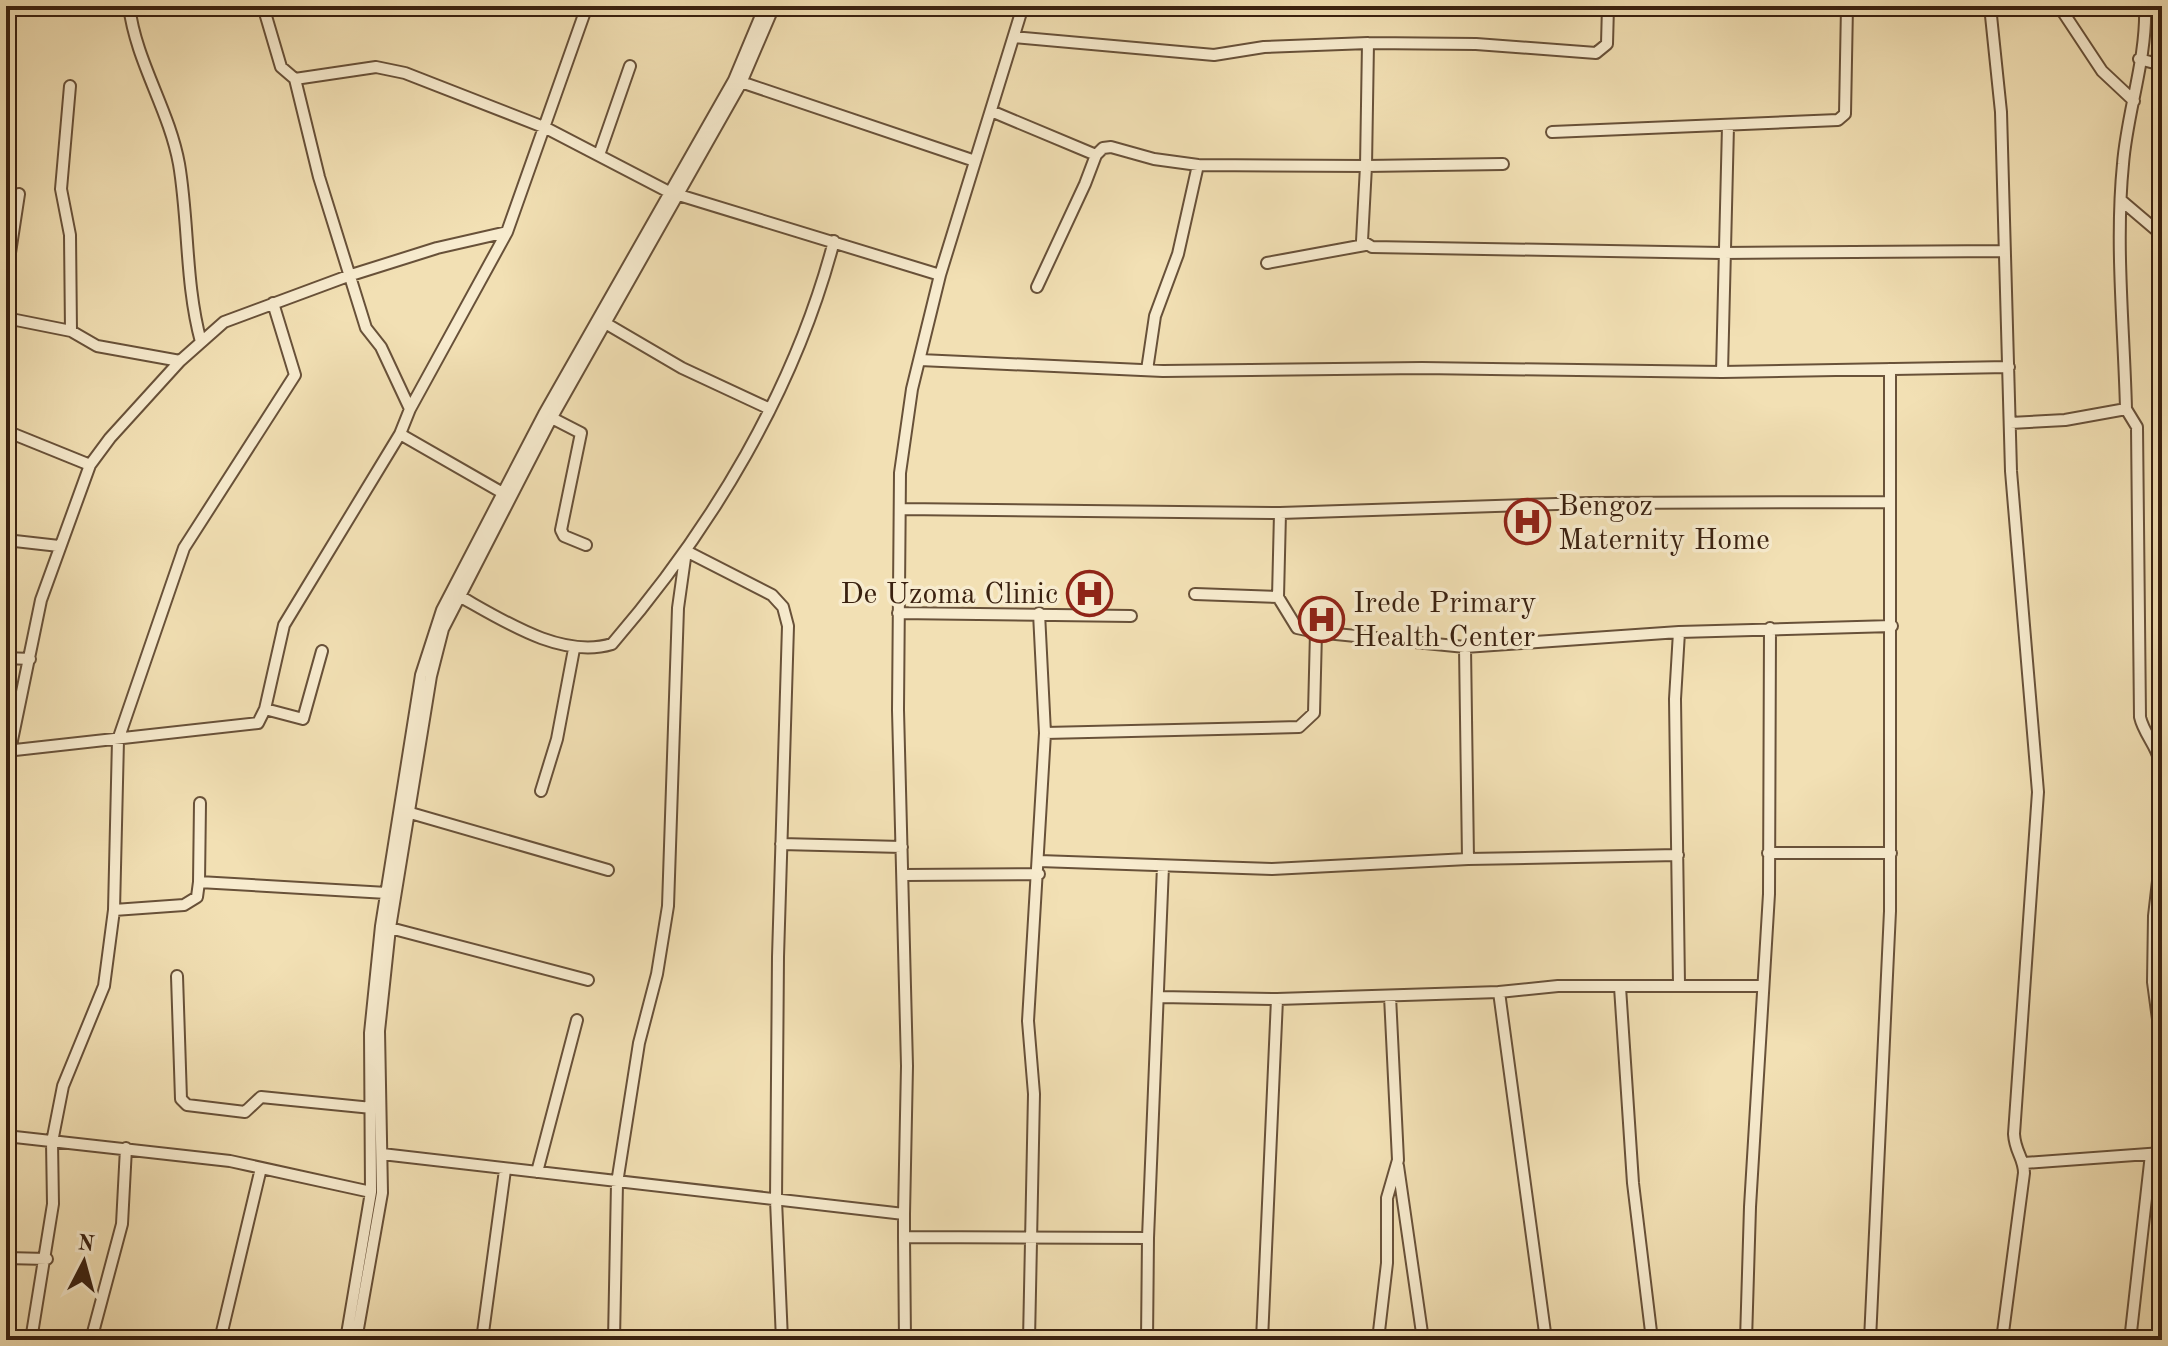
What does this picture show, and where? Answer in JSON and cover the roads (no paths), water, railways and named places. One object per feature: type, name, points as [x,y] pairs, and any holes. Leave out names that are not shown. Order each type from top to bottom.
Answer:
[{"type":"street","points":[[129,6],[132,29],[164,111],[179,164],[189,283],[201,342]]},
{"type":"street","points":[[263,6],[281,67],[295,79],[319,177],[366,328],[381,347],[410,409]]},
{"type":"street","points":[[8,751],[258,723],[265,709],[284,625],[400,434],[410,409],[507,232],[587,6]]},
{"type":"street","points":[[737,81],[765,6]]},
{"type":"street","points":[[346,1340],[371,1192],[370,1033],[387,893],[421,675],[435,626],[548,415],[737,81],[774,6]]},
{"type":"street","points":[[905,1340],[904,875],[898,613],[900,473],[920,360],[940,275],[1023,6]]},
{"type":"street","points":[[1014,37],[1214,55],[1264,47],[1368,43],[1476,44],[1596,53],[1607,44],[1608,6]]},
{"type":"street","points":[[1683,8],[1762,6]]},
{"type":"street","points":[[1552,132],[1728,126],[1843,118],[1847,6]]},
{"type":"street","points":[[1990,6],[2001,112],[2011,471],[2038,792],[2014,1134],[2015,1152],[2024,1163],[2002,1340]]},
{"type":"street","points":[[2059,6],[2102,71],[2134,101]]},
{"type":"street","points":[[2145,6],[2123,163],[2122,201],[2126,409],[2137,427],[2140,717],[2143,729],[2159,752],[2161,766],[2161,855],[2154,916],[2153,982],[2162,1049]]},
{"type":"street","points":[[1365,245],[1361,235],[1366,166],[1368,43]]},
{"type":"street","points":[[2139,59],[2162,65]]},
{"type":"street","points":[[599,155],[630,66]]},
{"type":"street","points":[[295,79],[354,69],[391,70],[546,128],[674,193],[940,275]]},
{"type":"street","points":[[737,81],[975,161]]},
{"type":"street","points":[[70,86],[61,189],[70,235],[71,331]]},
{"type":"street","points":[[991,111],[1096,155]]},
{"type":"street","points":[[1722,372],[1722,253],[1728,126]]},
{"type":"street","points":[[1037,287],[1096,155],[1103,148],[1198,165],[1503,164]]},
{"type":"street","points":[[1147,370],[1155,316],[1178,254],[1198,165]]},
{"type":"street","points":[[6,279],[19,194]]},
{"type":"street","points":[[2122,201],[2162,235]]},
{"type":"street","points":[[6,863],[8,751],[41,600],[90,465],[180,361],[224,322],[348,276],[437,248],[507,232]]},
{"type":"street","points":[[455,593],[506,621],[574,649],[612,644],[686,551],[740,467],[822,289],[834,241]]},
{"type":"street","points":[[1267,263],[1365,245],[1485,251],[2005,251]]},
{"type":"street","points":[[31,1340],[47,1259],[53,1204],[52,1142],[63,1086],[104,986],[114,910],[118,740],[177,562],[295,375],[273,303]]},
{"type":"street","points":[[6,318],[71,331],[97,346],[180,361]]},
{"type":"street","points":[[601,322],[682,368],[768,408]]},
{"type":"street","points":[[920,360],[1147,370],[1422,368],[1722,372],[2009,367]]},
{"type":"street","points":[[1870,1340],[1880,1182],[1879,1101],[1891,853],[1890,369]]},
{"type":"street","points":[[2010,423],[2088,418],[2126,409]]},
{"type":"street","points":[[548,415],[581,433],[561,530],[564,536],[586,545]]},
{"type":"street","points":[[6,431],[90,465]]},
{"type":"street","points":[[400,434],[506,495]]},
{"type":"street","points":[[901,509],[1280,513],[1589,503],[1888,502]]},
{"type":"street","points":[[1280,513],[1278,597],[1297,628],[1316,632],[1465,647],[1679,632],[1892,626]]},
{"type":"street","points":[[6,540],[59,546]]},
{"type":"street","points":[[686,551],[753,584],[783,607],[788,626],[781,844],[776,1200],[782,1340]]},
{"type":"street","points":[[614,1340],[617,1183],[639,1043],[657,974],[668,906],[678,608],[686,551]]},
{"type":"street","points":[[356,1340],[382,1193],[379,1031],[390,928],[431,676],[455,593]]},
{"type":"street","points":[[1195,594],[1278,597]]},
{"type":"street","points":[[898,613],[1131,616]]},
{"type":"street","points":[[1029,1340],[1034,1094],[1028,1021],[1045,733],[1039,613]]},
{"type":"street","points":[[1746,1340],[1768,853],[1770,628]]},
{"type":"street","points":[[1045,733],[1299,727],[1314,713],[1316,632]]},
{"type":"street","points":[[1679,632],[1675,699],[1679,984]]},
{"type":"street","points":[[1465,647],[1468,859]]},
{"type":"street","points":[[541,791],[557,739],[574,649]]},
{"type":"street","points":[[265,709],[303,719],[322,651]]},
{"type":"street","points":[[6,658],[30,659]]},
{"type":"street","points":[[114,910],[184,905],[197,897],[200,803]]},
{"type":"street","points":[[407,812],[608,870]]},
{"type":"street","points":[[781,844],[902,847]]},
{"type":"street","points":[[1768,853],[1891,853]]},
{"type":"street","points":[[1039,861],[1272,869],[1468,859],[1678,855]]},
{"type":"street","points":[[1147,1340],[1148,1238],[1163,866]]},
{"type":"street","points":[[904,875],[1039,874]]},
{"type":"street","points":[[199,882],[387,893]]},
{"type":"street","points":[[390,928],[588,980]]},
{"type":"street","points":[[177,976],[181,1099],[187,1105],[245,1112],[261,1097],[282,1096],[372,1108]]},
{"type":"street","points":[[1159,997],[1277,999],[1499,992],[1558,986],[1762,986]]},
{"type":"street","points":[[1620,987],[1633,1183],[1652,1340]]},
{"type":"street","points":[[1499,992],[1546,1340]]},
{"type":"street","points":[[1390,996],[1398,1160],[1423,1340]]},
{"type":"street","points":[[1262,1340],[1277,999]]},
{"type":"street","points":[[537,1172],[577,1020]]},
{"type":"street","points":[[6,1136],[230,1161],[371,1192]]},
{"type":"street","points":[[91,1340],[122,1224],[126,1148]]},
{"type":"street","points":[[382,1154],[904,1214]]},
{"type":"street","points":[[2024,1163],[2157,1154],[2131,1332]]},
{"type":"street","points":[[1378,1340],[1387,1263],[1387,1198],[1398,1160]]},
{"type":"street","points":[[220,1340],[261,1168]]},
{"type":"street","points":[[482,1340],[505,1170]]},
{"type":"street","points":[[904,1237],[1148,1238]]},
{"type":"street","points":[[6,1258],[47,1259]]},
{"type":"place","name":"Bengoz Maternity Home","points":[[1527,522]]},
{"type":"place","name":"De Uzoma Clinic","points":[[1089,593]]},
{"type":"place","name":"Irede Primary Health Center","points":[[1322,619]]}]
